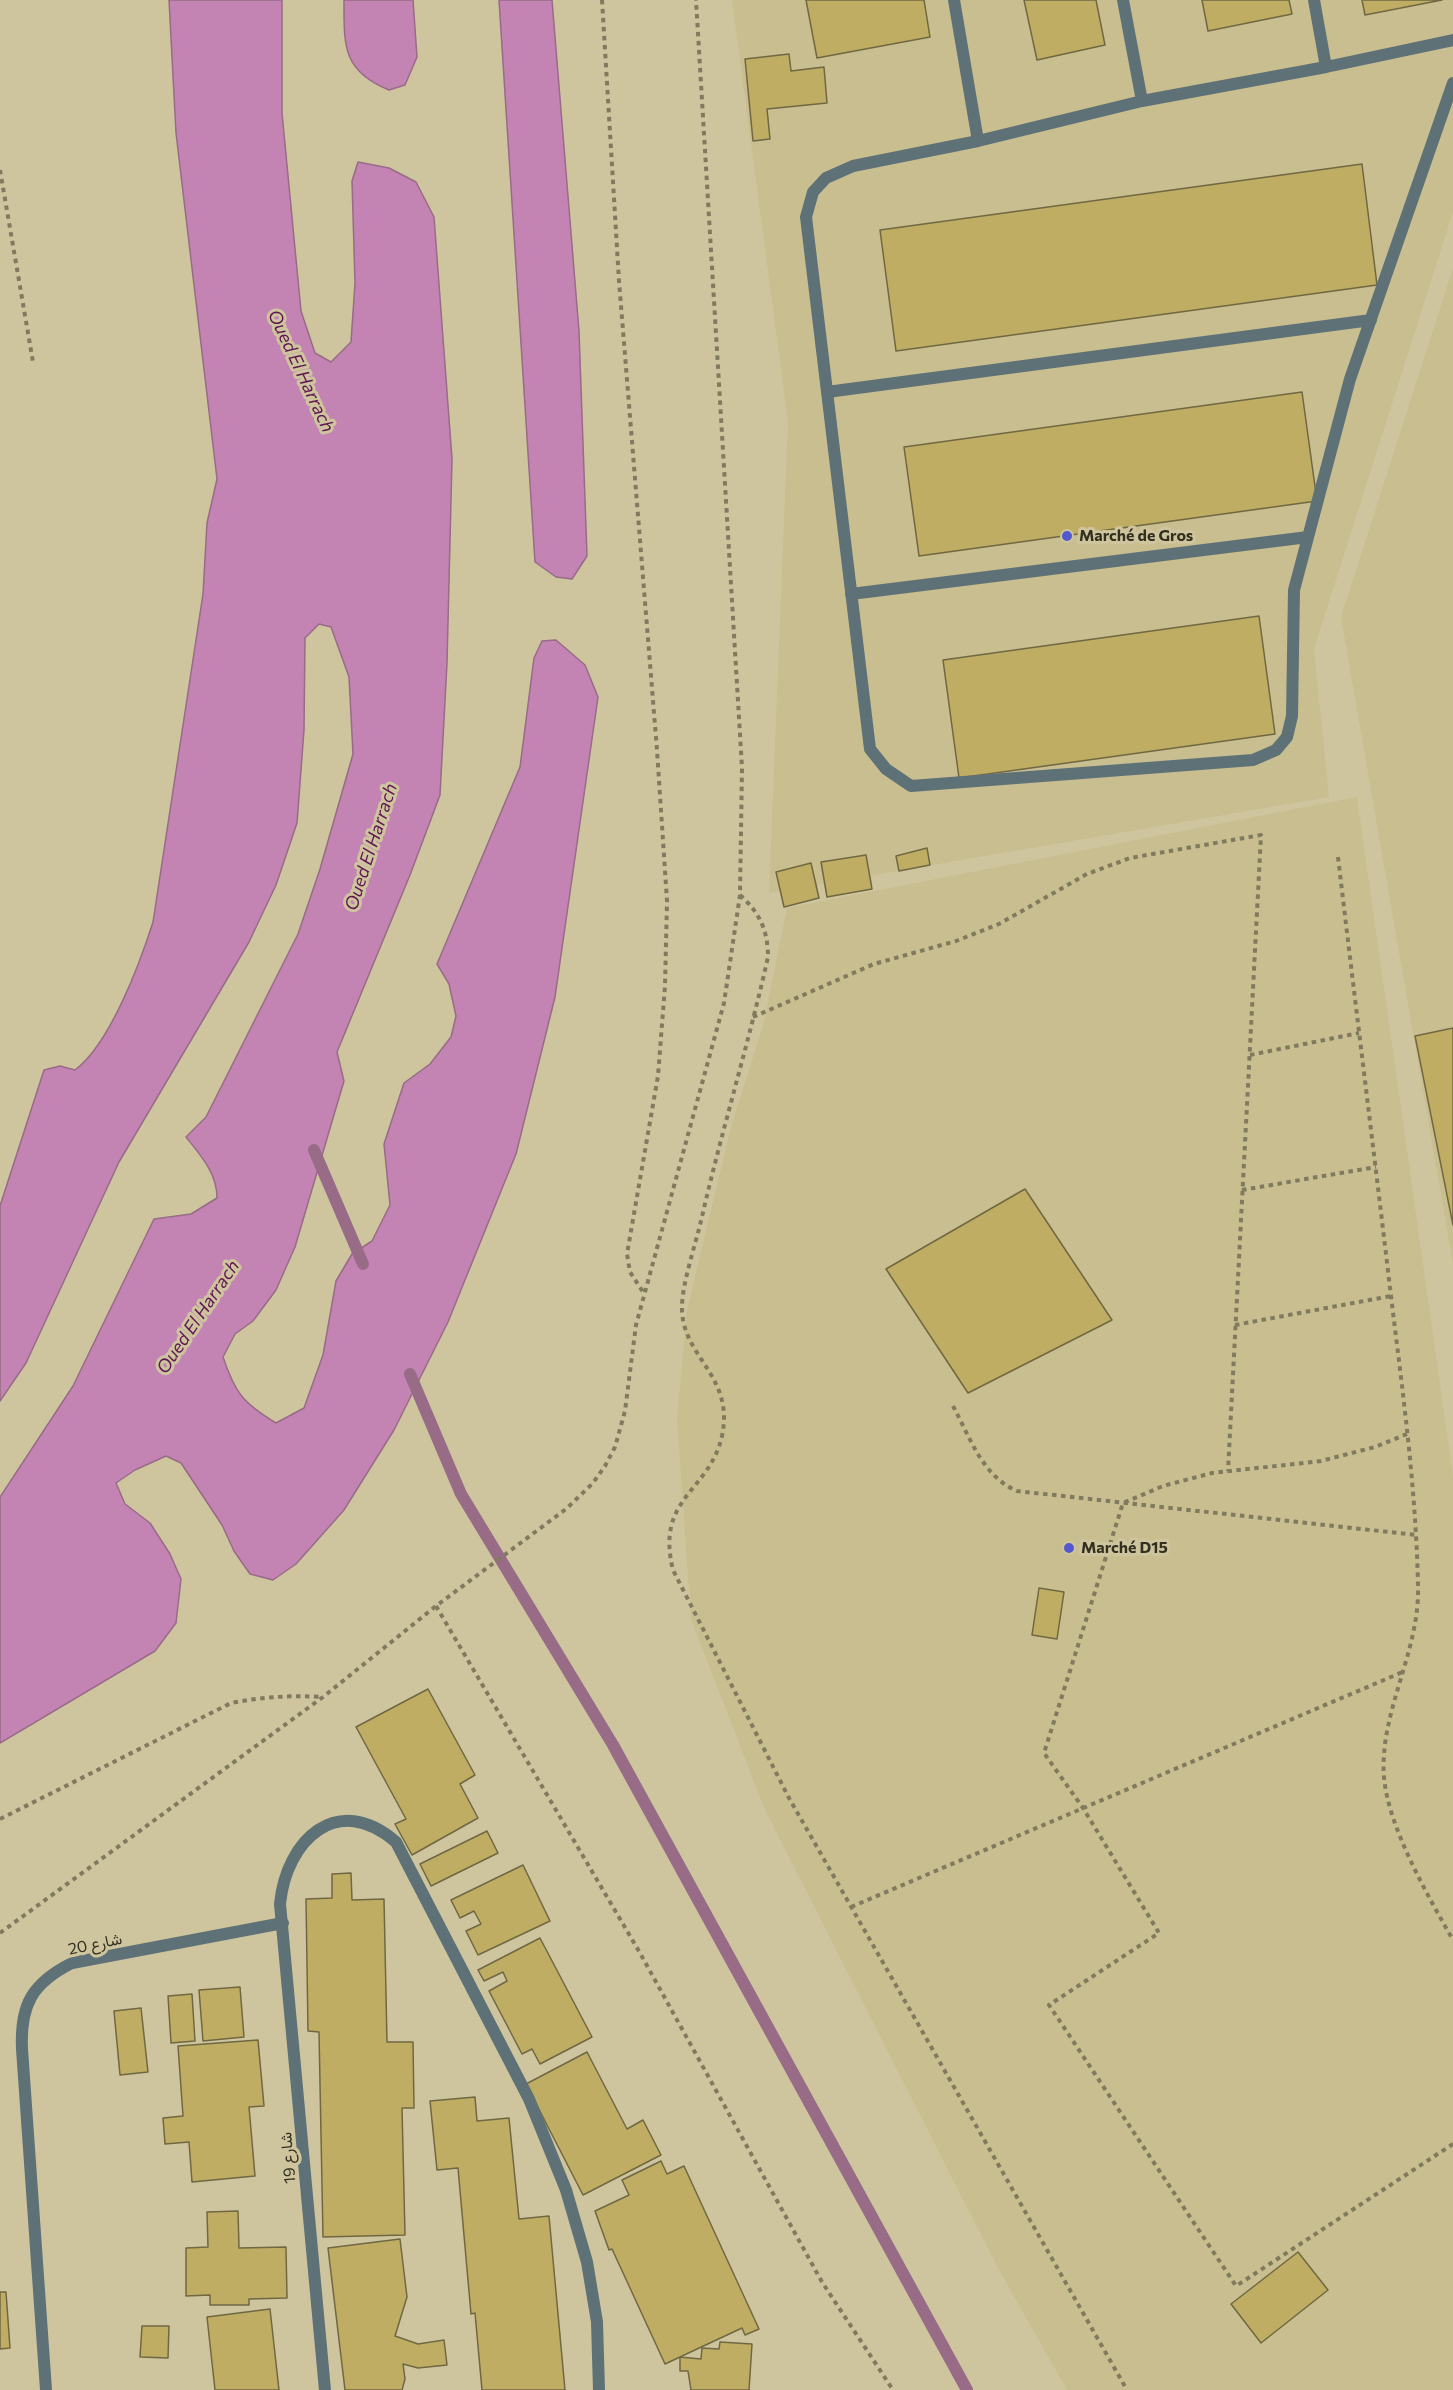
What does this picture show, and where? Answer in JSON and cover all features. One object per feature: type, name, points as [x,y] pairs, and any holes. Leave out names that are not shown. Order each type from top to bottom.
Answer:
[{"type":"street","points":[[954,0],[978,141]]},
{"type":"street","points":[[1123,0],[1142,101]]},
{"type":"street","points":[[1314,0],[1326,67]]},
{"type":"street","points":[[1453,40],[1326,67],[1142,101],[978,141],[853,166],[825,178],[813,192],[806,217],[870,749],[886,769],[911,786],[1253,760],[1276,750],[1287,737],[1292,716],[1293,590],[1350,379],[1453,83]]},
{"type":"street","points":[[827,392],[1371,320]]},
{"type":"street","points":[[851,594],[1308,537]]},
{"type":"street","name":"شارع 19","points":[[325,2390],[280,1905],[282,1886],[296,1852],[324,1827],[343,1821],[362,1822],[381,1829],[396,1842],[529,2099],[567,2190],[587,2262],[597,2322],[599,2390]]},
{"type":"street","name":"شارع 20","points":[[46,2390],[22,2049],[21,2028],[26,2007],[37,1988],[52,1973],[72,1963],[283,1923]]},
{"type":"path","points":[[602,0],[619,281],[667,901],[658,1076],[627,1254],[630,1272],[644,1293]]},
{"type":"path","points":[[0,1933],[323,1697],[436,1606],[566,1509],[592,1483],[615,1447],[625,1411],[636,1325],[724,1003],[740,896],[742,768],[696,0]]},
{"type":"path","points":[[0,170],[33,362]]},
{"type":"path","points":[[753,1017],[874,964],[956,941],[999,924],[1087,874],[1130,858],[1261,835],[1228,1471]]},
{"type":"path","points":[[1338,857],[1407,1434],[1416,1535],[1418,1591],[1413,1633],[1385,1749],[1384,1778],[1401,1837],[1431,1901],[1453,1940]]},
{"type":"path","points":[[740,896],[759,916],[768,943],[768,957],[710,1180],[682,1304],[686,1334],[713,1376],[721,1395],[724,1416],[722,1436],[714,1455],[675,1512],[669,1531],[668,1551],[673,1570],[789,1798],[1126,2390]]},
{"type":"path","points":[[1250,1055],[1359,1033]]},
{"type":"path","points":[[1242,1190],[1376,1167]]},
{"type":"path","points":[[1235,1325],[1391,1296]]},
{"type":"path","points":[[953,1406],[986,1468],[1005,1486],[1030,1494],[1416,1535]]},
{"type":"path","points":[[1407,1434],[1375,1447],[1321,1461],[1228,1471],[1163,1486],[1123,1503],[1044,1753],[1083,1808],[1159,1933],[1049,2006],[1236,2286],[1453,2144]]},
{"type":"path","points":[[436,1606],[640,1953],[822,2282],[893,2390]]},
{"type":"path","points":[[851,1907],[1405,1671]]},
{"type":"path","points":[[0,1819],[231,1703],[281,1696],[323,1697]]},
{"type":"shaded area","name":"Marché de Gros","points":[[732,0],[1453,0],[1453,212],[1314,649],[1329,797],[769,893],[788,422]]},
{"type":"shaded area","points":[[1453,268],[1453,1264],[1341,617]]},
{"type":"shaded area","name":"Marché D15","points":[[1357,797],[1453,1476],[1453,2390],[1067,2390],[998,2268],[765,1810],[691,1619],[677,1419],[687,1310],[731,1127],[764,1022],[787,908]]},
{"type":"water","name":"Oued El Harrach","points":[[169,0],[282,0],[282,113],[301,311],[315,353],[331,362],[351,342],[355,283],[352,181],[358,162],[389,168],[416,182],[434,217],[452,459],[447,663],[440,795],[410,875],[337,1052],[344,1081],[295,1247],[276,1290],[253,1321],[235,1334],[223,1357],[232,1380],[242,1396],[255,1409],[276,1423],[304,1408],[323,1355],[336,1281],[352,1254],[372,1241],[390,1205],[384,1144],[404,1083],[430,1064],[451,1037],[456,1016],[449,984],[437,964],[520,767],[534,658],[542,641],[556,640],[585,665],[598,697],[555,997],[516,1154],[448,1322],[394,1430],[344,1510],[296,1564],[273,1580],[250,1574],[234,1551],[222,1525],[181,1463],[166,1456],[135,1470],[116,1483],[125,1504],[150,1523],[170,1554],[181,1579],[176,1623],[155,1651],[0,1743],[0,1497],[73,1386],[154,1219],[191,1214],[217,1198],[211,1173],[186,1137],[206,1117],[298,934],[320,869],[353,754],[349,677],[331,627],[319,624],[305,638],[304,730],[297,823],[276,885],[249,942],[119,1162],[26,1363],[0,1401],[0,1206],[44,1070],[60,1066],[75,1070],[100,1042],[112,1023],[132,980],[153,922],[203,594],[207,523],[217,479],[176,133]]},
{"type":"water","points":[[344,0],[413,0],[417,57],[405,85],[389,90],[374,83],[354,65],[349,55],[344,30]]},
{"type":"water","points":[[499,0],[552,0],[579,331],[587,556],[572,579],[556,577],[535,562]]},
{"type":"building","points":[[806,0],[924,0],[930,37],[817,58]]},
{"type":"building","points":[[1024,0],[1096,0],[1105,45],[1037,60]]},
{"type":"building","points":[[1202,0],[1289,0],[1292,14],[1208,31]]},
{"type":"building","points":[[1362,0],[1442,0],[1365,15]]},
{"type":"building","points":[[789,54],[791,71],[824,67],[827,103],[767,109],[770,139],[753,141],[745,59]]},
{"type":"building","points":[[1362,164],[1377,285],[896,351],[880,230]]},
{"type":"building","points":[[1302,392],[1317,501],[919,556],[904,447]]},
{"type":"building","points":[[1259,616],[1275,734],[959,778],[943,660]]},
{"type":"building","points":[[927,848],[930,865],[899,871],[896,856]]},
{"type":"building","points":[[866,855],[872,889],[827,897],[821,862]]},
{"type":"building","points":[[811,863],[819,898],[784,907],[776,872]]},
{"type":"building","points":[[1453,1028],[1453,1225],[1415,1036]]},
{"type":"building","points":[[1025,1189],[1112,1320],[968,1393],[886,1269]]},
{"type":"building","points":[[1039,1588],[1064,1592],[1057,1639],[1032,1635]]},
{"type":"building","points":[[428,1689],[475,1775],[460,1784],[478,1818],[412,1855],[395,1824],[406,1819],[356,1727]]},
{"type":"building","points":[[487,1831],[498,1853],[431,1886],[420,1864]]},
{"type":"building","points":[[523,1865],[550,1921],[478,1955],[466,1931],[481,1924],[474,1911],[460,1918],[451,1900]]},
{"type":"building","points":[[351,1873],[352,1900],[384,1899],[387,2042],[413,2042],[414,2108],[402,2108],[405,2235],[323,2237],[319,2032],[308,2031],[306,1899],[332,1898],[332,1874]]},
{"type":"building","points":[[540,1938],[592,2037],[540,2064],[532,2049],[522,2054],[489,1991],[507,1981],[503,1972],[484,1981],[478,1970]]},
{"type":"building","points":[[240,1987],[244,2037],[203,2041],[199,1990]]},
{"type":"building","points":[[192,1994],[195,2041],[171,2043],[168,1996]]},
{"type":"building","points":[[141,2008],[148,2072],[120,2075],[114,2011]]},
{"type":"building","points":[[258,2040],[264,2106],[249,2107],[255,2176],[192,2182],[189,2142],[165,2144],[163,2118],[183,2116],[178,2046]]},
{"type":"building","points":[[587,2052],[627,2129],[643,2120],[661,2155],[583,2195],[526,2084]]},
{"type":"building","points":[[475,2097],[477,2121],[509,2118],[519,2219],[549,2216],[565,2390],[482,2390],[475,2313],[471,2314],[458,2168],[437,2170],[430,2101]]},
{"type":"building","points":[[661,2161],[667,2174],[684,2166],[759,2329],[745,2335],[742,2328],[665,2364],[612,2249],[609,2250],[595,2211],[629,2195],[622,2180]]},
{"type":"building","points":[[238,2211],[239,2248],[286,2247],[287,2298],[249,2299],[249,2305],[210,2305],[210,2295],[186,2296],[186,2248],[208,2247],[207,2212]]},
{"type":"building","points":[[400,2239],[407,2297],[395,2336],[418,2344],[444,2340],[447,2365],[418,2368],[403,2364],[405,2379],[402,2390],[345,2390],[328,2248]]},
{"type":"building","points":[[1298,2252],[1328,2290],[1261,2343],[1231,2304]]},
{"type":"building","points":[[0,2292],[6,2292],[10,2348],[0,2349]]},
{"type":"building","points":[[270,2309],[279,2390],[215,2390],[207,2317]]},
{"type":"building","points":[[142,2326],[169,2326],[168,2358],[140,2357]]},
{"type":"building","points":[[720,2342],[752,2344],[749,2390],[691,2390],[688,2371],[680,2371],[680,2357],[701,2359],[702,2348],[719,2349]]},
{"type":"waterway","points":[[314,1150],[363,1264]]},
{"type":"waterway","points":[[410,1374],[461,1494],[613,1745],[967,2390]]},
{"type":"place","name":"Marché de Gros","points":[[1067,536]]},
{"type":"place","name":"Marché D15","points":[[1069,1548]]}]
